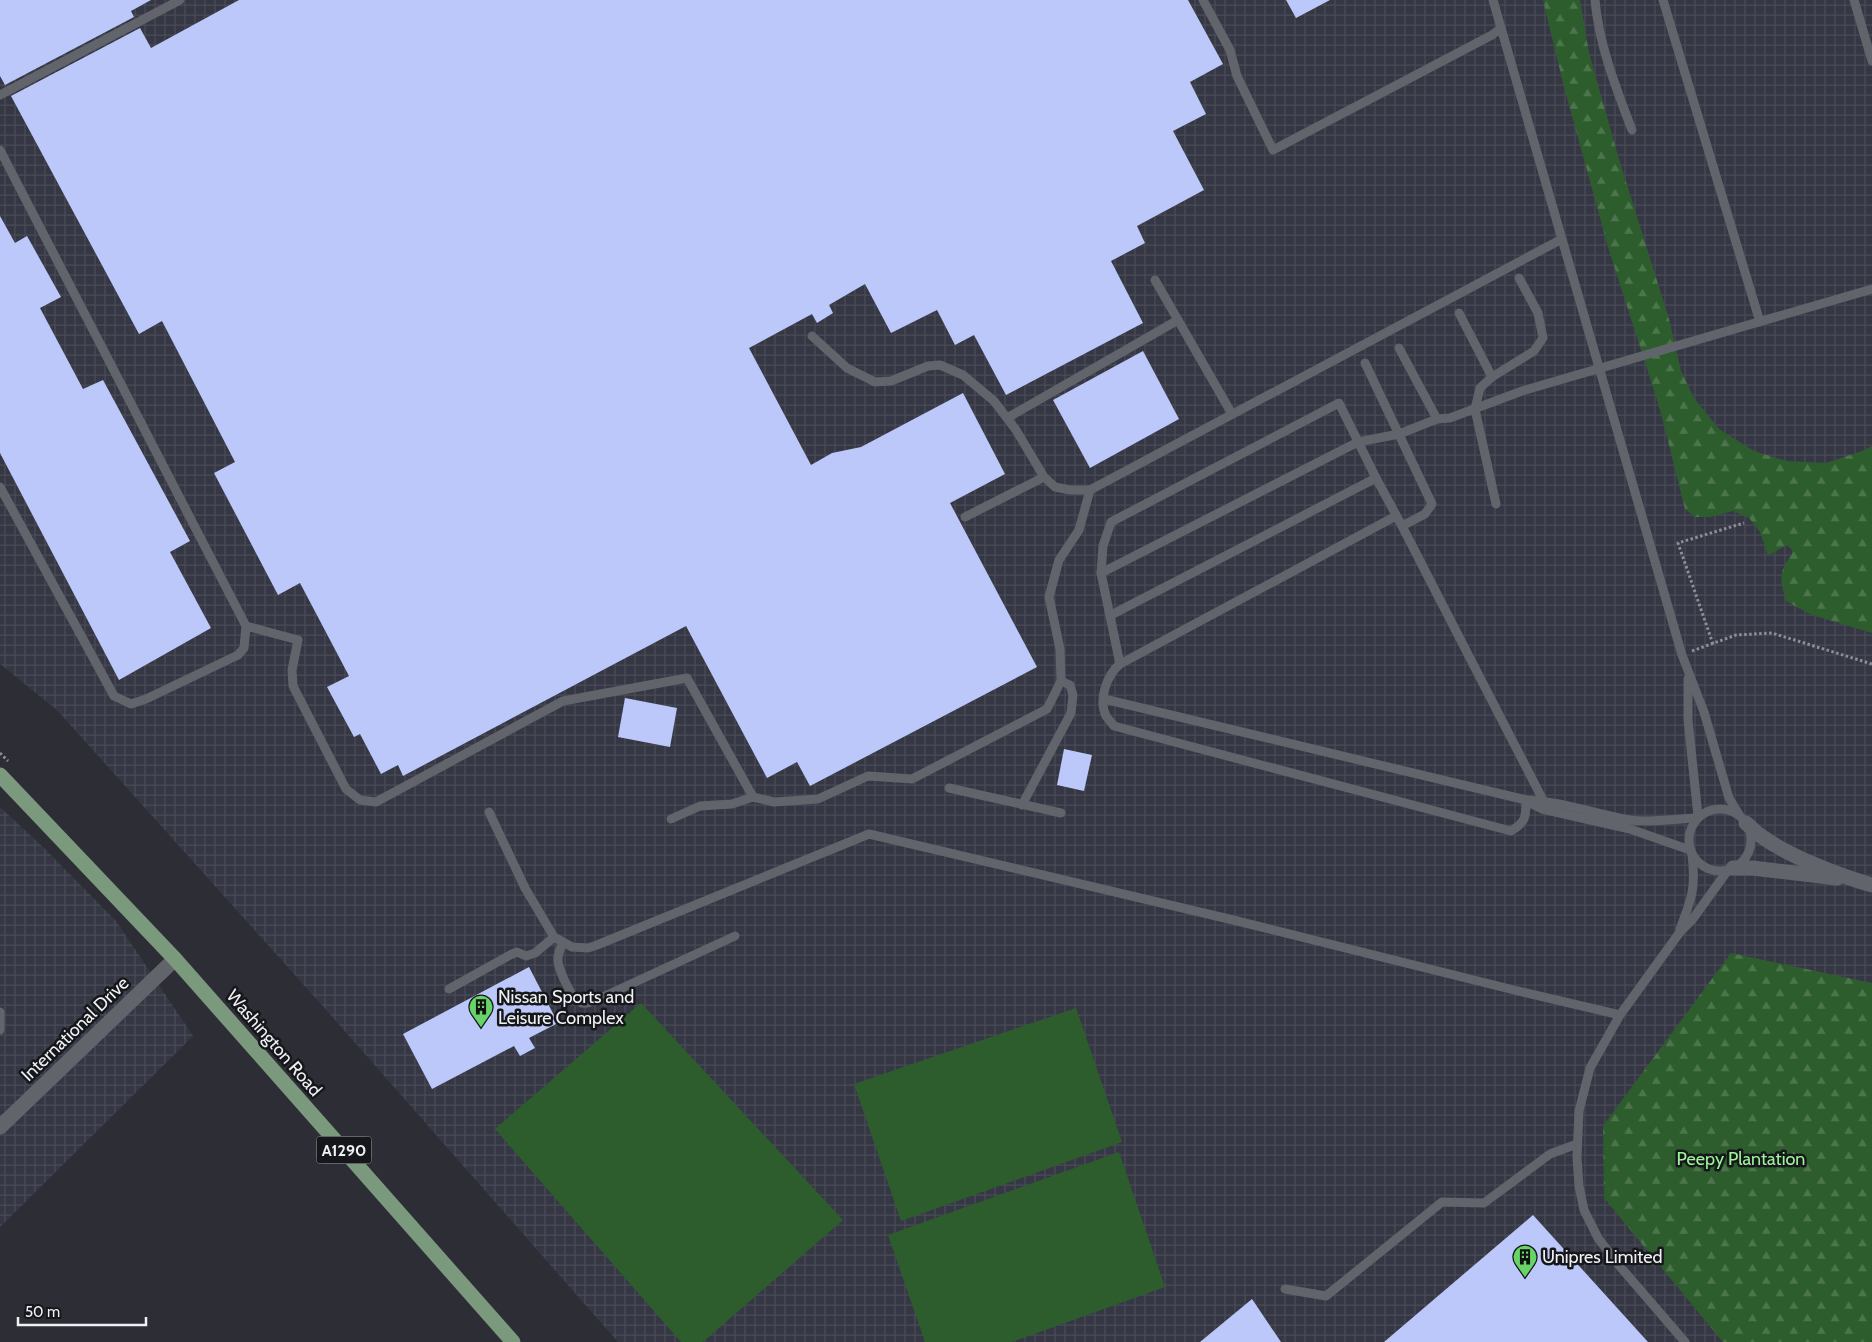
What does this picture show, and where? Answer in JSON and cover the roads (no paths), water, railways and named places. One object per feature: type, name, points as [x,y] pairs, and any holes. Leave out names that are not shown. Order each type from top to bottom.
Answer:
[{"type":"main road","name":"Washington Road","points":[[0,775],[175,958],[513,1342]]},
{"type":"street","points":[[1743,819],[1763,838],[1791,853],[1853,880]]},
{"type":"street","points":[[1731,869],[1752,868],[1853,880],[1872,885]]},
{"type":"street","name":"International Drive","points":[[0,1127],[175,958]]},
{"type":"lane","points":[[0,96],[180,0]]},
{"type":"lane","points":[[1203,0],[1230,50],[1237,76],[1273,150],[1492,35],[1501,28]]},
{"type":"lane","points":[[1493,0],[1682,655],[1704,712],[1729,798],[1751,834],[1751,844],[1748,854],[1741,863],[1731,869],[1721,871],[1710,869],[1700,864],[1691,851],[1630,830],[1542,809],[1526,800]]},
{"type":"lane","points":[[1595,0],[1596,18],[1608,66],[1632,130]]},
{"type":"lane","points":[[1663,0],[1760,322]]},
{"type":"lane","points":[[1854,0],[1872,61]]},
{"type":"lane","points":[[0,150],[246,626],[244,648],[238,655],[146,699],[131,704],[114,696],[0,487]]},
{"type":"lane","points":[[812,336],[847,368],[874,382],[891,380],[928,366],[940,365],[963,375],[994,401],[1016,430],[1044,477],[1055,487],[1070,490],[1090,490],[1562,239]]},
{"type":"lane","points":[[1496,504],[1475,409],[1480,388],[1492,377],[1534,351],[1543,338],[1538,313],[1519,278]]},
{"type":"lane","points":[[1155,280],[1232,414]]},
{"type":"lane","points":[[1101,573],[1358,442],[1399,434],[1437,419],[1450,418],[1522,391],[1872,289]]},
{"type":"lane","points":[[1459,313],[1492,377]]},
{"type":"lane","points":[[1007,418],[1178,320]]},
{"type":"lane","points":[[1399,348],[1437,419]]},
{"type":"lane","points":[[1365,363],[1432,504],[1426,514],[1402,526]]},
{"type":"lane","points":[[1120,664],[1101,573],[1103,546],[1111,522],[1339,403],[1543,800]]},
{"type":"lane","points":[[965,517],[1044,477]]},
{"type":"lane","points":[[1111,615],[1376,478]]},
{"type":"lane","points":[[671,819],[700,806],[732,804],[753,798],[774,802],[818,799],[868,776],[912,779],[1047,709],[1062,681],[1060,649],[1049,597],[1059,560],[1079,530],[1090,490]]},
{"type":"lane","points":[[1396,516],[1120,664],[1112,670],[1108,677],[1103,705],[1106,716],[1114,726],[1511,832],[1526,817],[1526,800]]},
{"type":"lane","points":[[246,626],[298,640],[292,670],[293,686],[346,789],[360,800],[376,802],[563,701],[687,678],[753,798]]},
{"type":"lane","points":[[1680,932],[1693,897],[1695,877],[1690,832],[1691,825],[1697,817],[1688,720],[1688,674]]},
{"type":"lane","points":[[1022,805],[1071,713],[1074,695],[1070,685],[1062,681]]},
{"type":"lane","points":[[1104,699],[1526,800],[1543,800],[1630,820],[1659,822],[1697,817],[1708,811],[1718,809],[1728,810],[1743,819]]},
{"type":"lane","points":[[949,788],[1061,813]]},
{"type":"lane","points":[[488,812],[525,888],[554,937],[572,947],[588,948],[597,945],[869,834],[1620,1015]]},
{"type":"lane","points":[[1685,1342],[1617,1263],[1598,1238],[1584,1210],[1579,1186],[1577,1144],[1579,1111],[1590,1068],[1620,1015],[1680,932],[1692,920],[1731,869]]},
{"type":"lane","points":[[563,943],[558,954],[558,963],[564,981],[575,999],[580,1003],[585,1003],[594,1001],[735,936]]},
{"type":"lane","points":[[449,989],[512,954],[518,952],[526,956],[535,953],[554,937]]},
{"type":"lane","points":[[0,1012],[0,1030]]},
{"type":"lane","points":[[1285,1289],[1326,1296],[1442,1202],[1484,1203],[1550,1154],[1577,1144]]},
{"type":"place","name":"Nissan Sports and Leisure Complex","points":[[481,1028]]},
{"type":"place","name":"Unipres Limited","points":[[1525,1278]]},
{"type":"park label","name":"Peepy Plantation","points":[[1741,1159]]}]
